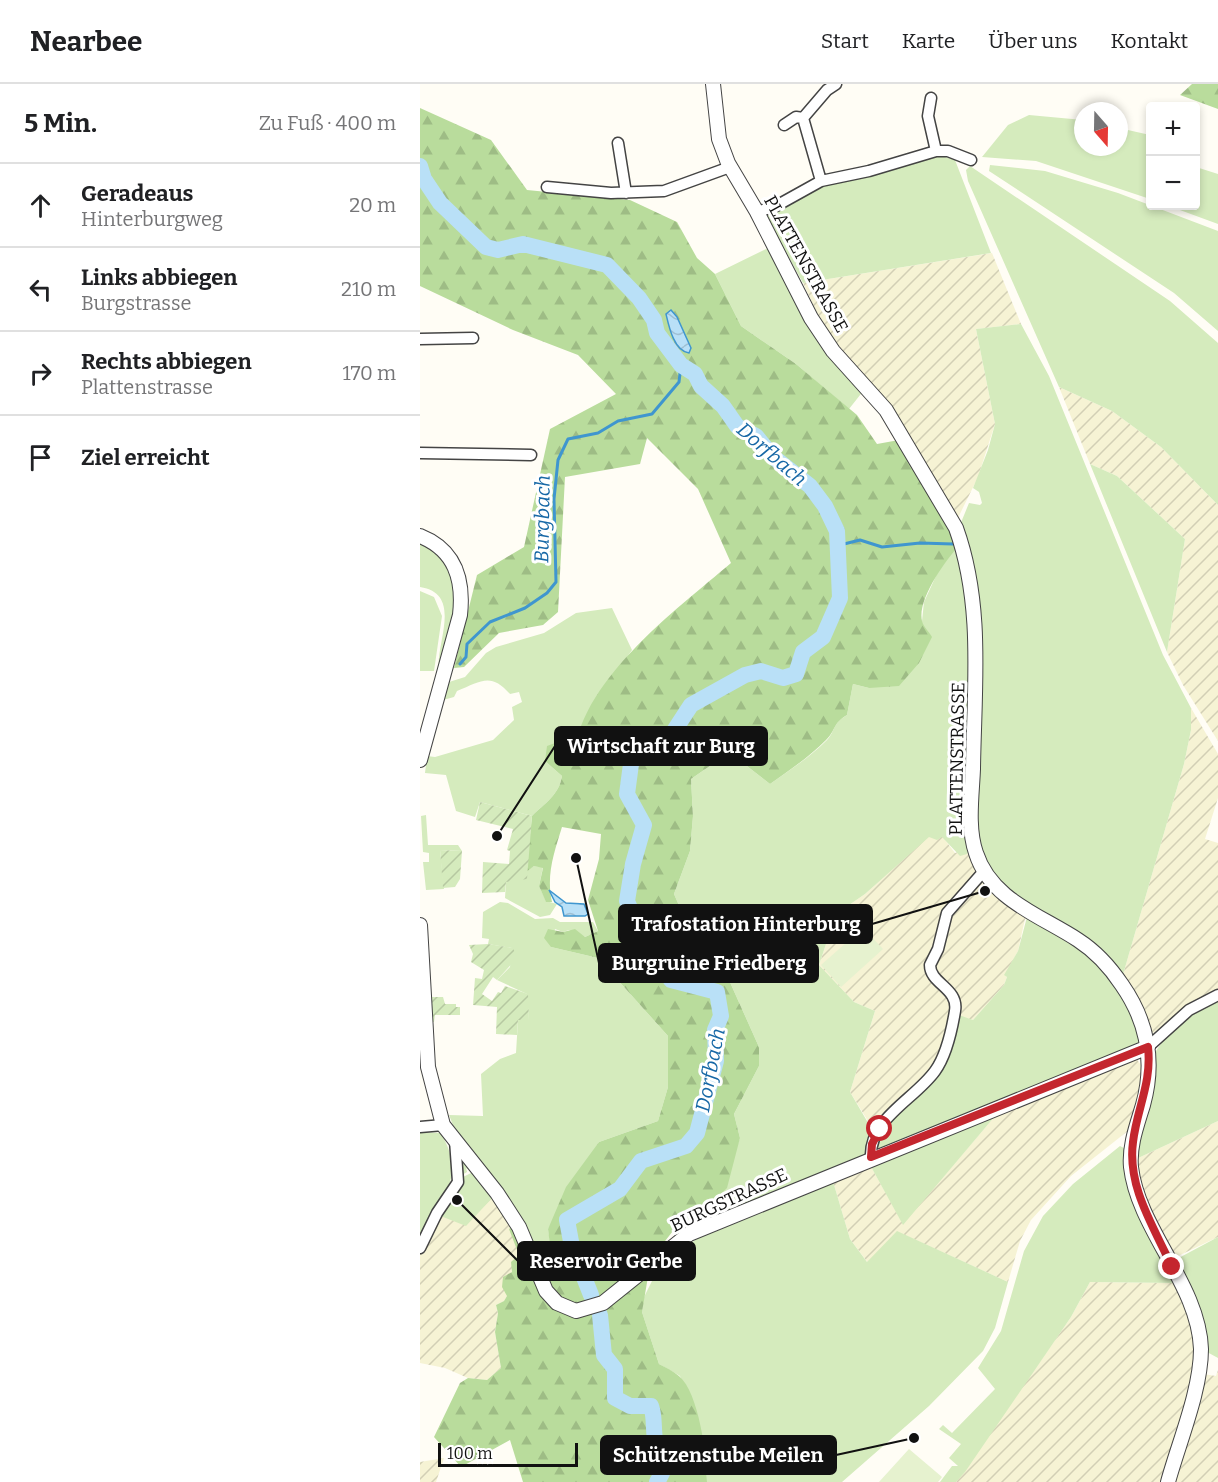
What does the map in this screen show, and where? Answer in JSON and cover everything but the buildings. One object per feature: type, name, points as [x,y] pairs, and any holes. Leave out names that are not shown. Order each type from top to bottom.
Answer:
[{"type":"street","name":"PLATTENSTRASSE","points":[[713,84],[719,139],[730,167],[757,212],[811,318],[833,351],[886,410],[956,528],[964,549],[977,652],[972,828],[976,854],[984,871],[1000,891],[1017,906],[1079,940],[1097,954],[1123,986],[1132,1002],[1148,1047],[1147,1088],[1133,1140],[1131,1165],[1143,1204],[1196,1323],[1201,1347],[1199,1372],[1168,1482]]},
{"type":"street","points":[[803,118],[827,90],[836,84]]},
{"type":"street","points":[[931,98],[928,116],[936,151]]},
{"type":"street","points":[[784,125],[796,117],[803,118]]},
{"type":"street","points":[[803,118],[821,181]]},
{"type":"street","points":[[618,143],[626,193]]},
{"type":"street","points":[[757,212],[776,206],[821,181],[869,171],[936,151],[948,152],[971,160]]},
{"type":"street","points":[[547,187],[626,193],[664,191],[730,167]]},
{"type":"street","points":[[420,339],[473,338]]},
{"type":"street","points":[[420,453],[531,455]]},
{"type":"street","points":[[420,536],[436,543],[452,560],[462,595],[460,615],[420,760]]},
{"type":"street","points":[[871,1157],[872,1144],[880,1129],[935,1071],[944,1051],[956,1002],[948,988],[933,975],[930,965],[938,949],[947,912],[984,871]]},
{"type":"street","points":[[420,925],[428,1067],[443,1125],[420,1128]]},
{"type":"street","points":[[1148,1047],[1190,1010],[1218,995]]},
{"type":"street","name":"BURGSTRASSE","points":[[443,1125],[455,1137],[519,1227],[546,1291],[567,1309],[586,1310],[603,1303],[690,1234],[871,1157],[1148,1047]]},
{"type":"street","points":[[420,1248],[437,1213],[458,1182],[455,1137]]},
{"type":"shaded area","points":[[992,253],[1021,324],[976,329],[995,424],[978,477],[957,520],[823,326],[803,283]]},
{"type":"shaded area","points":[[1059,387],[1112,411],[1161,447],[1218,505],[1218,741],[1183,685],[1167,652],[1185,539],[1117,476],[1090,464]]},
{"type":"shaded area","points":[[1191,708],[1218,754],[1218,798],[1205,839],[1218,843],[1218,992],[1153,1033],[1149,1030],[1122,978],[1184,764],[1191,730]]},
{"type":"shaded area","points":[[929,836],[942,836],[955,853],[970,848],[1029,917],[1025,919],[1018,951],[1005,975],[1007,977],[1004,985],[973,1020],[959,1016],[957,1025],[880,1151],[860,1160],[871,1126],[850,1092],[875,1011],[854,1002],[819,965],[836,914],[865,894]]},
{"type":"shaded area","points":[[1136,1058],[1143,1068],[1143,1082],[1129,1130],[1071,1176],[1031,1220],[1020,1241],[1008,1282],[898,1232],[868,1263],[850,1239],[832,1178],[869,1163],[903,1224],[1001,1109]]},
{"type":"shaded area","points":[[1218,1121],[1218,1237],[1176,1257],[1144,1196],[1136,1159]]},
{"type":"shaded area","points":[[495,1195],[514,1226],[519,1255],[508,1295],[504,1301],[496,1305],[498,1313],[495,1332],[501,1368],[487,1380],[468,1378],[445,1368],[420,1363],[420,1254],[438,1215]]},
{"type":"shaded area","points":[[1090,1282],[1175,1283],[1181,1295],[1195,1336],[1195,1371],[1164,1482],[956,1482],[1071,1317]]},
{"type":"shaded area","points":[[1218,1370],[1218,1482],[1173,1482],[1203,1374],[1216,1376]]},
{"type":"shaded area","points":[[444,1458],[436,1482],[420,1482],[420,1462]]},
{"type":"green space","points":[[1192,84],[1218,84],[1218,109],[1200,102],[1180,95]]},
{"type":"green space","points":[[420,108],[491,140],[527,190],[630,200],[677,222],[697,258],[715,274],[741,326],[796,364],[857,415],[877,444],[899,440],[952,531],[958,547],[940,571],[924,603],[922,621],[932,637],[919,663],[899,686],[869,688],[853,684],[847,715],[839,721],[820,746],[770,784],[743,763],[720,759],[691,779],[693,816],[690,851],[674,894],[705,965],[729,980],[759,1047],[759,1066],[734,1114],[740,1138],[727,1188],[719,1196],[687,1213],[651,1259],[642,1312],[659,1364],[679,1376],[692,1396],[703,1442],[707,1482],[523,1482],[510,1440],[461,1467],[434,1437],[460,1383],[468,1378],[487,1380],[501,1368],[495,1332],[498,1313],[496,1305],[504,1301],[507,1296],[502,1287],[503,1277],[512,1272],[511,1262],[519,1255],[509,1229],[514,1226],[523,1239],[531,1236],[540,1260],[552,1262],[548,1229],[566,1187],[599,1142],[658,1121],[668,1087],[668,1036],[598,958],[551,947],[544,938],[548,929],[563,932],[575,929],[585,937],[598,931],[588,900],[599,859],[601,834],[562,827],[550,873],[552,902],[546,902],[539,886],[543,868],[534,866],[526,872],[532,816],[555,794],[562,776],[545,761],[547,746],[555,743],[561,746],[567,766],[574,762],[579,733],[591,705],[610,677],[657,626],[731,563],[698,489],[647,438],[640,464],[565,477],[558,612],[543,625],[499,633],[464,667],[454,668],[477,575],[524,547],[550,429],[616,394],[578,355],[513,330],[420,286]]},
{"type":"green space","points":[[1029,115],[1074,119],[1074,156],[1128,156],[1128,130],[1146,134],[1146,198],[1036,161],[982,157],[1008,125]]},
{"type":"green space","points":[[938,155],[955,160],[991,253],[803,283],[766,216],[826,183]]},
{"type":"green space","points":[[990,165],[1045,171],[1146,204],[1146,210],[1163,210],[1218,231],[1218,331],[1174,293],[989,171]]},
{"type":"green space","points":[[970,166],[1170,301],[1218,343],[1218,505],[1161,447],[1112,411],[1059,387],[968,181],[966,170]]},
{"type":"green space","points":[[1200,168],[1218,174],[1218,224],[1180,210],[1200,210]]},
{"type":"green space","points":[[772,246],[864,390],[849,409],[796,364],[741,326],[715,274]]},
{"type":"green space","points":[[1021,324],[1049,376],[1163,655],[1191,708],[1191,730],[1184,764],[1122,978],[1026,906],[988,869],[976,830],[981,650],[960,525],[969,503],[980,505],[982,503],[979,492],[973,488],[988,450],[995,424],[976,329]]},
{"type":"green space","points":[[1090,464],[1117,476],[1185,539],[1167,652]]},
{"type":"green space","points":[[420,542],[437,554],[448,568],[454,583],[454,616],[439,670],[444,609],[441,599],[433,592],[420,587]]},
{"type":"green space","points":[[958,547],[970,615],[970,848],[967,854],[960,856],[942,837],[937,840],[929,837],[865,894],[836,914],[819,965],[854,1002],[875,1011],[850,1092],[874,1133],[866,1153],[860,1160],[678,1233],[687,1213],[719,1196],[740,1138],[734,1114],[759,1066],[759,1047],[729,980],[705,965],[674,894],[690,851],[693,816],[691,779],[720,759],[743,763],[770,784],[814,752],[827,740],[836,724],[847,715],[853,684],[869,688],[922,621],[924,602],[941,565]]},
{"type":"green space","points":[[420,591],[434,597],[442,616],[434,671],[420,671]]},
{"type":"green space","points":[[612,608],[632,650],[586,716],[576,746],[574,762],[567,766],[561,746],[545,761],[562,776],[555,794],[532,816],[480,802],[475,817],[456,811],[446,775],[425,773],[427,756],[435,757],[493,740],[514,720],[512,707],[522,702],[519,692],[510,694],[497,683],[485,680],[457,691],[454,697],[443,700],[449,682],[465,677],[486,653],[496,647],[544,633],[576,613]]},
{"type":"green space","points":[[480,802],[532,816],[527,879],[506,882],[505,892],[482,893],[483,862],[509,864],[510,851],[507,850],[513,829],[476,820]]},
{"type":"green space","points":[[426,815],[428,845],[458,845],[462,851],[440,850],[444,889],[426,890],[423,862],[429,862],[429,853],[423,852],[421,816]]},
{"type":"green space","points":[[440,850],[462,851],[460,879],[455,887],[443,888]]},
{"type":"green space","points":[[534,866],[543,867],[539,886],[546,901],[557,904],[550,915],[540,917],[505,898],[506,882]]},
{"type":"green space","points":[[500,902],[508,903],[535,919],[553,918],[560,922],[593,922],[598,931],[585,937],[569,930],[563,932],[555,929],[551,947],[598,958],[668,1036],[668,1087],[658,1121],[599,1142],[548,1229],[553,1262],[540,1260],[531,1236],[518,1213],[453,1125],[449,1115],[483,1116],[481,1074],[500,1059],[516,1053],[518,1020],[529,1020],[527,994],[497,980],[510,967],[512,948],[488,944],[489,939],[482,938],[483,912]]},
{"type":"green space","points":[[1027,917],[1074,941],[1101,965],[1118,988],[1141,1041],[880,1151],[877,1149],[877,1137],[939,1071],[959,1015],[973,1020],[1004,985],[1007,977],[1004,975],[1018,951]]},
{"type":"green space","points":[[863,928],[883,949],[841,987],[821,965]]},
{"type":"green space","points":[[488,944],[513,948],[517,958],[497,980],[493,977],[482,994],[492,1001],[505,986],[528,994],[529,1020],[518,1020],[517,1035],[496,1034],[497,1007],[473,1005],[475,978],[482,979],[484,970],[471,962],[473,954],[469,945]]},
{"type":"green space","points":[[431,997],[443,997],[445,1004],[456,1004],[456,1007],[460,1007],[460,1015],[435,1015],[434,1022],[432,1022]]},
{"type":"green space","points":[[1218,999],[1218,1121],[1136,1159],[1154,1085],[1156,1051],[1166,1036],[1190,1014]]},
{"type":"green space","points":[[1001,1109],[903,1225],[869,1163]]},
{"type":"green space","points":[[420,1132],[441,1133],[452,1163],[452,1175],[443,1197],[420,1235]]},
{"type":"green space","points":[[1120,1146],[1126,1149],[1175,1283],[1090,1282],[1071,1317],[965,1472],[956,1482],[940,1482],[952,1466],[958,1466],[949,1458],[961,1444],[939,1429],[943,1425],[952,1433],[995,1389],[978,1368],[1001,1331],[1024,1251],[1043,1216],[1073,1184]]},
{"type":"green space","points":[[460,1156],[495,1195],[466,1226],[438,1215],[449,1203],[455,1202],[463,1177],[473,1172],[466,1168],[467,1172],[462,1175]]},
{"type":"green space","points":[[832,1178],[850,1239],[867,1262],[897,1231],[1008,1282],[995,1328],[983,1351],[929,1406],[842,1482],[707,1482],[707,1460],[680,1376],[659,1364],[642,1312],[643,1299],[652,1281],[684,1248],[711,1229]]},
{"type":"green space","points":[[1218,1237],[1218,1358],[1207,1352],[1175,1260]]},
{"type":"green space","points":[[909,1449],[942,1477],[938,1482],[879,1482]]},
{"type":"water","points":[[671,310],[677,317],[691,348],[689,353],[680,348],[673,338],[666,314]]},
{"type":"water","points":[[549,890],[566,903],[584,904],[588,914],[564,916],[562,907],[555,902]]},
{"type":"waterway","name":"Dorfbach","points":[[420,166],[424,179],[440,203],[486,247],[498,250],[523,244],[607,265],[639,298],[654,320],[657,333],[681,365],[695,374],[701,386],[723,406],[737,426],[756,436],[772,456],[810,486],[825,506],[837,531],[840,598],[823,637],[803,652],[796,674],[783,678],[761,671],[745,675],[691,705],[674,731],[658,746],[636,749],[631,764],[627,794],[644,825],[633,864],[627,901],[637,925],[651,937],[657,959],[671,980],[717,992],[721,1016],[715,1030],[716,1061],[697,1133],[686,1146],[641,1161],[620,1189],[567,1220],[572,1247],[591,1295]]},
{"type":"waterway","name":"Burgbach","points":[[460,664],[466,657],[467,644],[490,622],[525,608],[547,593],[556,582],[554,499],[558,460],[568,439],[598,433],[618,421],[652,414],[679,382],[681,365]]},
{"type":"waterway","points":[[836,546],[860,540],[882,547],[920,543],[953,544]]},
{"type":"waterway","name":"Dorfbach","points":[[600,1315],[604,1355],[615,1369],[615,1398],[630,1406],[651,1406],[655,1439],[664,1463],[662,1474],[657,1482]]},
{"type":"place","name":"Wirtschaft zur Burg","points":[[497,836]]},
{"type":"place","name":"Burgruine Friedberg","points":[[576,858]]},
{"type":"place","name":"Trafostation Hinterburg","points":[[985,891]]},
{"type":"place","name":"Reservoir Gerbe","points":[[457,1200]]},
{"type":"place","name":"Schützenstube Meilen","points":[[914,1438]]},
{"type":"route","points":[[880,1129],[873,1139],[871,1157],[1148,1047],[1149,1071],[1133,1140],[1131,1165],[1135,1185],[1172,1267]]}]
